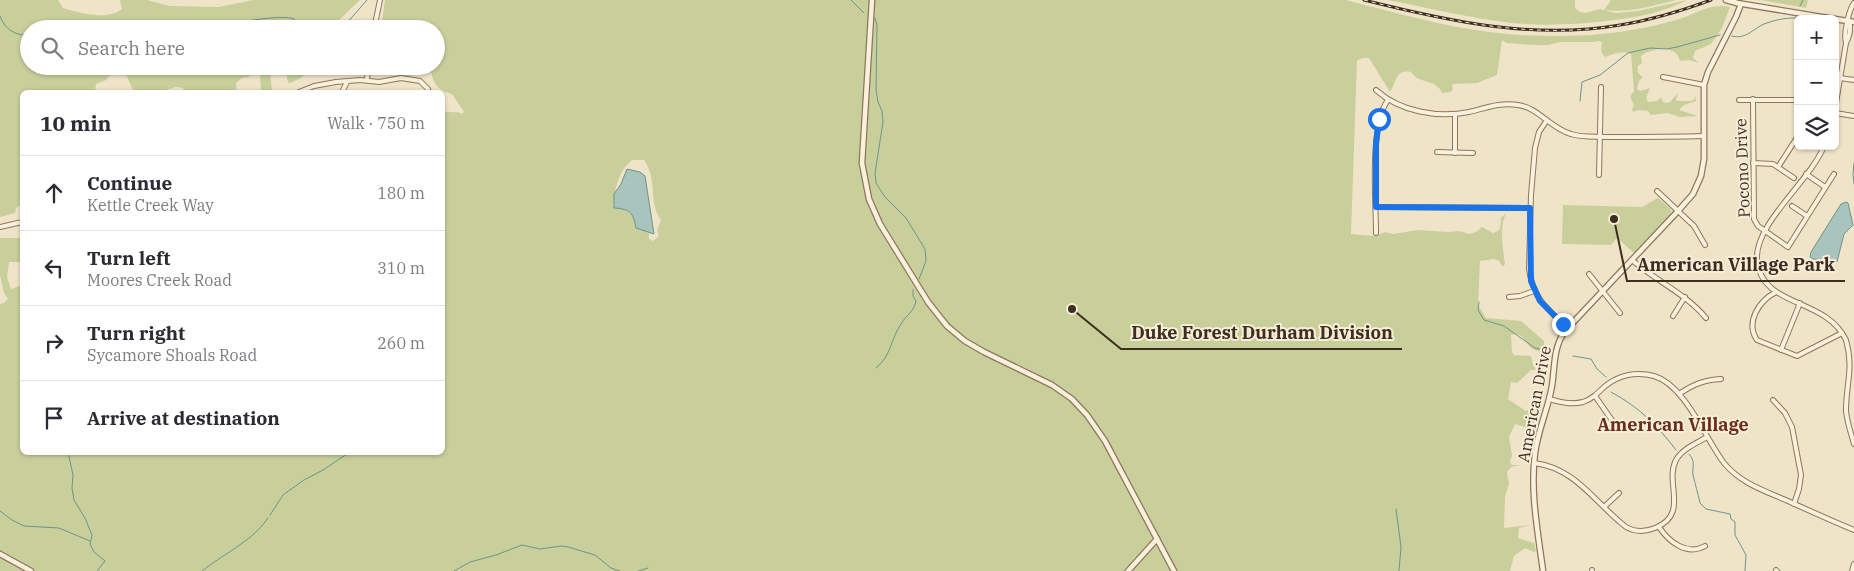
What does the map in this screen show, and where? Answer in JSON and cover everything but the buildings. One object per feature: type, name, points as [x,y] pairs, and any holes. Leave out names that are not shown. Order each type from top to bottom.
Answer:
[{"type":"street","points":[[376,20],[380,0]]},
{"type":"street","points":[[872,0],[862,163],[869,200],[880,224],[928,302],[948,326],[965,341],[984,352],[1052,384],[1072,399],[1087,415],[1105,441],[1174,571]]},
{"type":"street","points":[[1726,0],[1811,15]]},
{"type":"street","points":[[1730,0],[1739,3]]},
{"type":"street","points":[[1836,105],[1846,43],[1844,37],[1846,25],[1851,22],[1854,2]]},
{"type":"street","name":"American Drive","points":[[1543,571],[1534,494],[1534,462],[1536,446],[1549,399],[1556,349],[1568,329],[1693,194],[1701,176],[1704,159],[1704,85],[1739,3]]},
{"type":"street","points":[[367,75],[367,80]]},
{"type":"street","points":[[1663,77],[1704,85]]},
{"type":"street","points":[[304,90],[332,83],[367,80],[379,82],[401,78],[420,81],[428,89]]},
{"type":"street","points":[[1840,78],[1854,80]]},
{"type":"street","points":[[343,90],[347,82]]},
{"type":"street","points":[[1599,175],[1601,87]]},
{"type":"street","points":[[1376,90],[1388,100],[1425,112],[1455,114],[1496,104],[1513,104],[1531,109],[1561,130],[1571,134],[1600,136],[1704,136]]},
{"type":"street","points":[[1376,234],[1376,133],[1381,114],[1388,100]]},
{"type":"street","points":[[1738,100],[1794,100]]},
{"type":"street","name":"Pocono Drive","points":[[1753,100],[1754,220],[1758,226],[1765,230]]},
{"type":"street","points":[[1455,114],[1455,153]]},
{"type":"street","points":[[1839,114],[1854,116]]},
{"type":"street","points":[[1547,120],[1536,142],[1530,208],[1529,269],[1534,291],[1545,307],[1568,329]]},
{"type":"street","points":[[1778,167],[1794,143]]},
{"type":"street","points":[[1821,150],[1765,230],[1759,244],[1757,258],[1759,270],[1763,278],[1776,292],[1826,315],[1842,333],[1851,351],[1853,363],[1851,390],[1846,410],[1854,444]]},
{"type":"street","points":[[1437,152],[1473,153]]},
{"type":"street","points":[[1753,163],[1770,163],[1794,178]]},
{"type":"street","points":[[1806,174],[1826,187]]},
{"type":"street","points":[[1765,230],[1788,246],[1834,174]]},
{"type":"street","points":[[1657,191],[1697,229],[1705,246]]},
{"type":"street","points":[[1792,206],[1806,216]]},
{"type":"street","points":[[1376,207],[1530,208]]},
{"type":"street","points":[[0,227],[20,222]]},
{"type":"street","points":[[1632,260],[1647,273],[1685,297],[1706,318]]},
{"type":"street","points":[[1589,274],[1620,313]]},
{"type":"street","points":[[1509,297],[1520,296],[1534,291]]},
{"type":"street","points":[[1776,292],[1756,311],[1754,335],[1757,340],[1797,356],[1842,333]]},
{"type":"street","points":[[1673,316],[1685,297]]},
{"type":"street","points":[[1781,350],[1800,303]]},
{"type":"street","points":[[1549,399],[1575,404],[1595,396],[1614,380],[1634,374],[1661,379],[1680,394],[1724,463],[1736,475],[1748,483],[1854,530]]},
{"type":"street","points":[[1680,394],[1698,382],[1721,379]]},
{"type":"street","points":[[1595,396],[1616,426]]},
{"type":"street","points":[[1773,400],[1783,410],[1792,428],[1801,475],[1794,504]]},
{"type":"street","points":[[1534,462],[1548,465],[1569,474],[1623,525],[1634,531],[1644,532],[1659,526],[1669,518],[1674,504],[1672,472],[1676,460],[1684,452],[1707,437]]},
{"type":"street","points":[[1604,507],[1618,493]]},
{"type":"street","points":[[1659,526],[1668,538],[1679,545],[1696,550],[1705,546]]},
{"type":"street","points":[[1128,571],[1157,539]]},
{"type":"street","points":[[0,554],[31,571]]},
{"type":"street","points":[[1852,571],[1854,564]]},
{"type":"green space","points":[[0,0],[58,0],[63,8],[85,14],[109,15],[122,9],[120,0],[147,0],[170,6],[219,7],[253,0],[360,0],[339,20],[20,20],[20,75],[110,75],[106,80],[96,84],[95,90],[20,90],[20,205],[16,208],[15,213],[0,217]]},
{"type":"green space","points":[[385,0],[1346,0],[1475,30],[1504,34],[1547,36],[1590,35],[1644,28],[1683,18],[1716,6],[1730,7],[1722,28],[1711,44],[1695,51],[1693,58],[1699,63],[1689,60],[1680,61],[1675,53],[1661,48],[1641,56],[1642,63],[1638,66],[1638,73],[1643,77],[1639,81],[1637,89],[1640,91],[1650,88],[1646,98],[1648,102],[1657,101],[1661,97],[1663,102],[1670,102],[1678,93],[1677,101],[1690,101],[1695,99],[1696,95],[1696,101],[1684,105],[1679,110],[1698,116],[1680,117],[1667,113],[1651,115],[1648,111],[1639,110],[1633,112],[1634,105],[1630,97],[1634,91],[1631,54],[1621,52],[1605,57],[1601,48],[1602,42],[1598,41],[1532,45],[1507,43],[1502,40],[1497,75],[1477,83],[1454,84],[1452,85],[1453,89],[1451,92],[1442,93],[1432,83],[1414,76],[1411,72],[1399,74],[1390,92],[1369,58],[1362,58],[1357,61],[1351,234],[1375,236],[1385,232],[1393,234],[1418,230],[1459,231],[1469,234],[1476,232],[1482,227],[1493,233],[1499,229],[1501,218],[1506,213],[1502,231],[1505,264],[1503,267],[1499,261],[1494,259],[1480,261],[1478,305],[1486,318],[1521,321],[1544,341],[1544,352],[1531,348],[1521,336],[1511,335],[1512,352],[1514,355],[1531,356],[1536,370],[1531,370],[1517,383],[1511,382],[1508,399],[1526,411],[1535,407],[1538,410],[1535,419],[1539,421],[1536,430],[1515,424],[1509,437],[1512,455],[1510,462],[1512,465],[1521,465],[1511,467],[1507,472],[1509,484],[1505,497],[1504,528],[1531,525],[1519,528],[1518,538],[1534,543],[1536,551],[1525,548],[1514,556],[1510,571],[0,571],[0,304],[8,299],[4,293],[0,275],[0,238],[20,238],[20,262],[9,262],[7,277],[11,289],[20,286],[20,455],[445,455],[445,111],[462,114],[464,112],[452,94],[438,87],[432,76],[445,75],[445,20],[382,20]],"holes":[[[632,160],[644,160],[651,175],[655,206],[661,220],[657,230],[659,236],[653,241],[649,239],[649,233],[645,231],[628,210],[614,208],[616,188],[620,176],[627,165]]]},
{"type":"green space","points":[[1388,0],[1575,0],[1575,8],[1580,12],[1585,13],[1600,9],[1615,13],[1638,11],[1687,0],[1661,11],[1633,17],[1585,23],[1540,25],[1483,19]]},
{"type":"green space","points":[[1611,0],[1676,0],[1631,10],[1604,10]]},
{"type":"green space","points":[[1761,0],[1808,0],[1806,8]]},
{"type":"green space","points":[[126,75],[250,75],[236,83],[237,90],[184,90],[183,88],[176,87],[166,90],[133,90]]},
{"type":"green space","points":[[260,75],[270,75],[272,90],[261,90]]},
{"type":"green space","points":[[286,75],[304,75],[290,83]]},
{"type":"green space","points":[[1658,198],[1671,209],[1671,213],[1634,253],[1617,238],[1611,245],[1562,244],[1563,205],[1642,207]]},
{"type":"water","points":[[627,169],[640,172],[645,176],[654,234],[636,228],[634,219],[628,211],[614,208],[614,194],[621,184]]},
{"type":"water","points":[[1848,203],[1853,225],[1844,234],[1837,262],[1813,259],[1810,257],[1811,252],[1841,204]]},
{"type":"waterway","points":[[350,20],[367,0]]},
{"type":"waterway","points":[[851,0],[864,13]]},
{"type":"waterway","points":[[1800,6],[1803,0]]},
{"type":"waterway","points":[[0,16],[11,31],[20,34]]},
{"type":"waterway","points":[[253,20],[280,17],[295,20]]},
{"type":"waterway","points":[[875,18],[877,25],[876,90],[883,122],[875,173],[876,183],[885,197],[906,218],[925,249],[926,261],[919,279]]},
{"type":"waterway","points":[[1732,36],[1741,37],[1764,24],[1794,18]]},
{"type":"waterway","points":[[1580,101],[1582,82],[1600,75],[1628,53],[1650,48],[1667,49],[1720,35]]},
{"type":"waterway","points":[[1854,163],[1854,184]]},
{"type":"waterway","points":[[876,368],[888,353],[897,330],[914,308],[916,301],[913,296],[913,290]]},
{"type":"waterway","points":[[1479,302],[1478,310],[1484,320],[1504,326],[1535,348],[1548,351]]},
{"type":"waterway","points":[[1573,356],[1591,359],[1597,369],[1606,377]]},
{"type":"waterway","points":[[1611,392],[1647,417],[1676,450]]},
{"type":"waterway","points":[[1689,454],[1693,462],[1693,475],[1700,503],[1706,509],[1730,514],[1731,519],[1735,522],[1735,535],[1746,555],[1745,571]]},
{"type":"waterway","points":[[69,455],[73,475],[72,488],[74,500],[85,518],[92,535],[90,544],[94,552],[105,561],[97,571]]},
{"type":"waterway","points":[[270,515],[283,495],[346,455]]},
{"type":"waterway","points":[[1396,509],[1401,547],[1399,571]]},
{"type":"waterway","points":[[0,511],[24,526],[59,528],[90,541]]},
{"type":"waterway","points":[[202,571],[254,534],[268,518]]},
{"type":"waterway","points":[[454,571],[470,562],[522,545],[540,549],[568,547],[595,555],[611,568],[620,571]]},
{"type":"waterway","points":[[638,571],[648,568]]},
{"type":"railway","points":[[1364,0],[1459,21],[1491,26],[1555,30],[1587,29],[1632,23],[1666,15],[1711,0]]},
{"type":"place","name":"American Village Park","points":[[1614,219]]},
{"type":"place","name":"Duke Forest Durham Division","points":[[1072,309]]},
{"type":"district","name":"American Village","points":[[1673,424]]},
{"type":"route","points":[[1379,119],[1376,133],[1376,207],[1530,208],[1529,269],[1531,281],[1540,301],[1563,324]]}]
